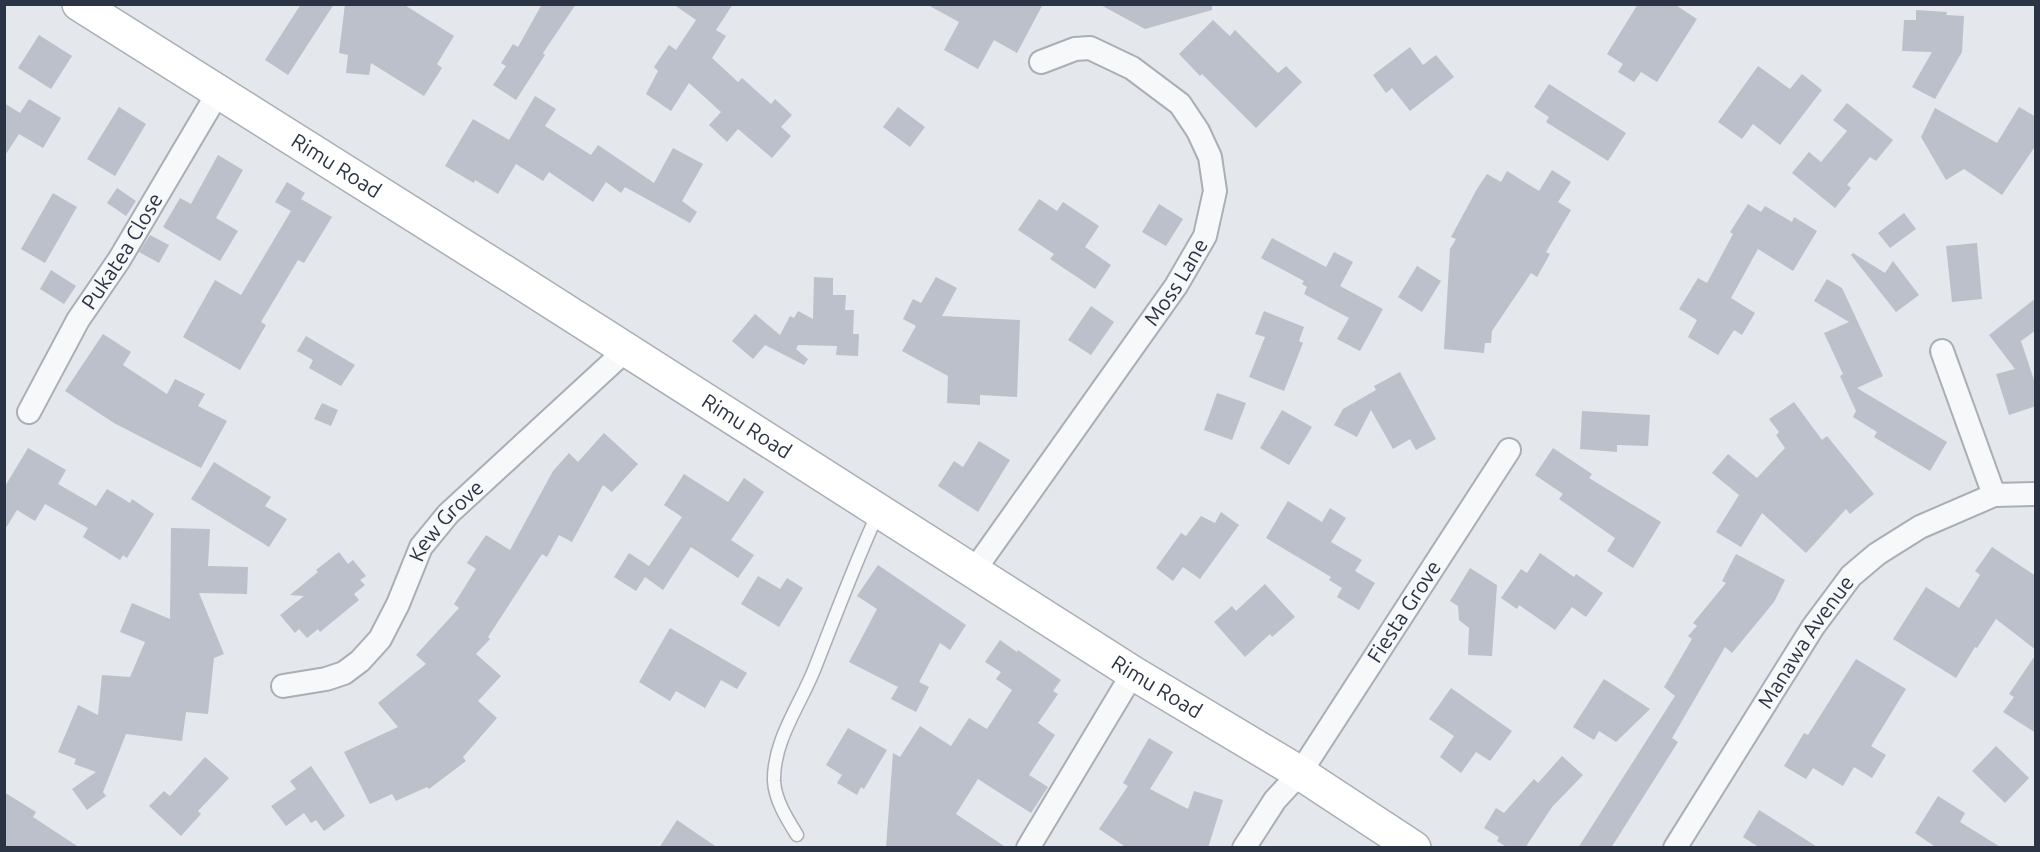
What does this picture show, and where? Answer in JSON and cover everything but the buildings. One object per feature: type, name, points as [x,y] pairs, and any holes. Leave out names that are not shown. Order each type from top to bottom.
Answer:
[{"type":"main road","name":"Rimu Road","points":[[79,4],[1133,673],[1300,773],[1414,848]]},
{"type":"street","name":"Moss Lane","points":[[973,572],[1176,286],[1205,236],[1215,191],[1210,157],[1198,131],[1180,104],[1161,89],[1132,68],[1090,48],[1075,49],[1041,62]]},
{"type":"street","name":"Pukatea Close","points":[[29,412],[78,320],[119,260],[219,91]]},
{"type":"street","name":"Kew Grove","points":[[283,686],[344,674],[360,661],[380,639],[398,604],[421,547],[448,514],[626,350]]},
{"type":"street","points":[[1942,351],[1994,495]]},
{"type":"street","name":"Fiesta Grove","points":[[1244,848],[1275,800],[1300,773],[1509,450]]},
{"type":"street","name":"Manawa Avenue","points":[[1675,848],[1812,627],[1851,576],[1877,554],[1920,526],[1994,495],[2036,494]]},
{"type":"street","points":[[1028,848],[1133,673]]},
{"type":"lane","points":[[797,835],[782,810],[774,782],[779,747],[808,685],[847,583],[879,512]]}]
